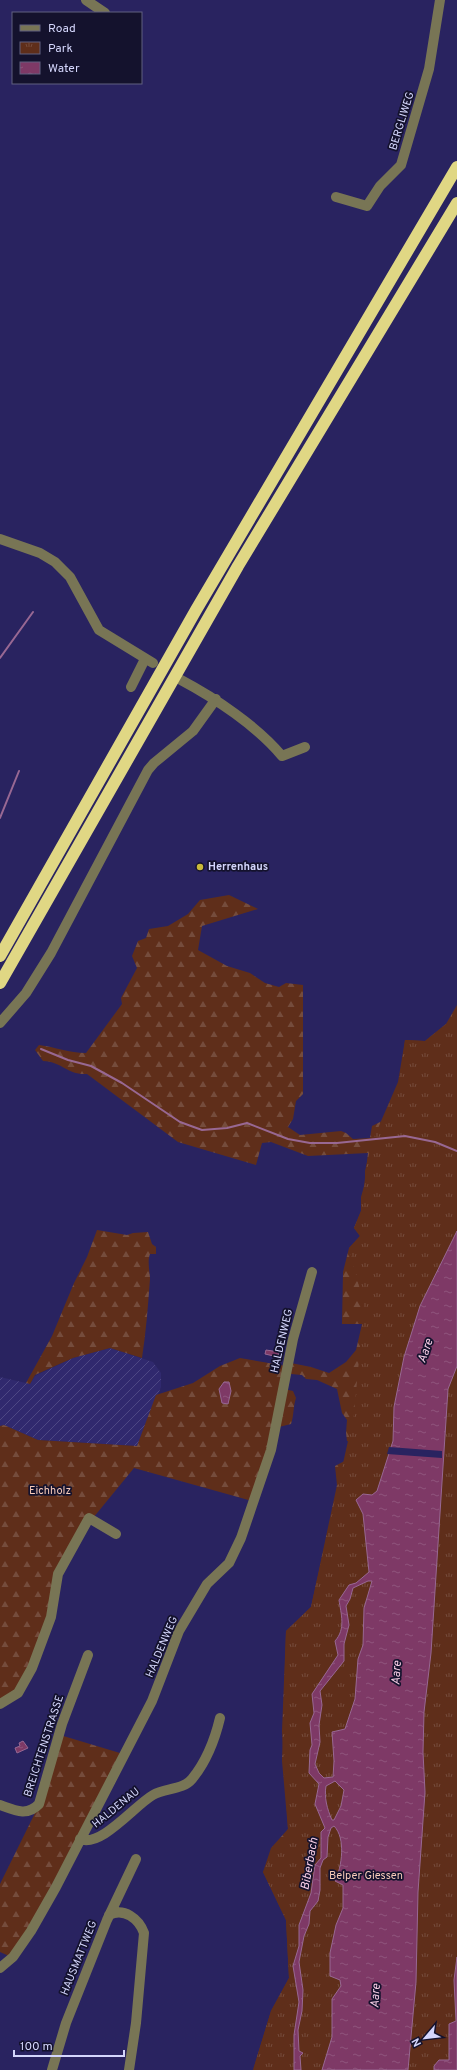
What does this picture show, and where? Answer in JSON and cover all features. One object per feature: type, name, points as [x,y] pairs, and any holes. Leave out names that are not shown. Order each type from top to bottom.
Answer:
[{"type":"highway","points":[[0,956],[192,617],[457,167]]},
{"type":"highway","points":[[0,983],[226,585],[457,203]]},
{"type":"street","points":[[86,0],[104,12]]},
{"type":"street","name":"BERGLIWEG","points":[[336,197],[367,206],[380,186],[400,165],[429,69],[440,0]]},
{"type":"street","points":[[0,539],[40,553],[59,564],[75,584],[99,630],[149,661],[131,687]]},
{"type":"street","points":[[181,680],[216,699],[271,744],[282,756],[305,747]]},
{"type":"street","points":[[0,1023],[26,993],[51,953],[148,770],[158,759],[198,726],[216,699]]},
{"type":"street","name":"HALDENWEG","points":[[0,1968],[13,1957],[31,1931],[152,1701],[179,1632],[207,1584],[229,1563],[241,1538],[271,1450],[293,1339],[312,1272]]},
{"type":"street","points":[[0,1704],[18,1693],[32,1668],[51,1617],[58,1574],[89,1518],[116,1534]]},
{"type":"street","name":"BREICHTENSTRASSE","points":[[0,1805],[19,1812],[27,1812],[34,1809],[39,1804],[62,1724],[88,1656]]},
{"type":"street","name":"HALDENAU","points":[[80,1839],[88,1841],[99,1838],[152,1795],[187,1783],[192,1778],[207,1753],[217,1731],[220,1718]]},
{"type":"street","name":"HAUSMATTWEG","points":[[52,2070],[66,2023],[109,1915],[136,1859]]},
{"type":"street","points":[[109,1915],[115,1912],[122,1912],[134,1918],[141,1924],[144,1933],[136,2023],[129,2070]]},
{"type":"shaded area","points":[[110,1348],[153,1362],[161,1373],[161,1387],[137,1446],[38,1440],[4,1425],[0,1426],[0,1377],[30,1384],[35,1376],[73,1358]]},
{"type":"green space","points":[[229,895],[258,909],[202,926],[198,950],[227,966],[250,973],[265,983],[279,987],[286,983],[303,985],[303,1094],[296,1101],[293,1119],[288,1127],[300,1135],[341,1131],[353,1139],[370,1138],[372,1126],[390,1117],[398,1102],[405,1040],[425,1041],[446,1024],[341,1852],[253,2070],[271,2011],[289,1978],[286,1920],[263,1872],[271,1848],[288,1829],[282,1761],[286,1631],[311,1607],[337,1485],[335,1466],[354,1456],[351,1442],[347,1441],[347,1420],[342,1413],[337,1389],[317,1380],[306,1379],[302,1375],[291,1374],[290,1369],[291,1363],[311,1367],[329,1373],[346,1362],[356,1350],[362,1324],[342,1324],[343,1272],[349,1248],[360,1236],[354,1228],[361,1211],[368,1153],[308,1156],[271,1142],[262,1143],[256,1165],[178,1142],[87,1074],[74,1073],[56,1064],[43,1061],[35,1050],[39,1045],[86,1053],[122,1004],[121,998],[137,968],[132,956],[138,941],[146,938],[149,929],[168,926],[188,914],[200,900]]},
{"type":"green space","name":"Belper Giessen","points":[[457,1005],[457,2070],[253,2070],[271,2011],[289,1978],[286,1920],[263,1872],[288,1829],[282,1731],[286,1631],[311,1607],[354,1414],[364,1305],[349,1248],[360,1236],[354,1228],[361,1211],[361,1197],[365,1183],[365,1171],[372,1142],[398,1082],[405,1040],[425,1041],[446,1024]]},
{"type":"green space","points":[[97,1230],[127,1235],[148,1232],[152,1244],[156,1247],[156,1254],[150,1254],[149,1257],[150,1279],[142,1358],[110,1348],[73,1358],[35,1375],[30,1384],[26,1383],[52,1336],[74,1283],[87,1257]]},
{"type":"green space","name":"Eichholz","points":[[240,1358],[286,1366],[284,1389],[293,1391],[296,1398],[291,1424],[279,1427],[252,1501],[134,1468],[84,1529],[59,1573],[53,1605],[20,1689],[0,1702],[0,1426],[4,1425],[38,1440],[137,1446],[156,1395],[193,1383],[220,1366]],"holes":[[[224,1382],[231,1391],[228,1404],[222,1403],[219,1389]]]},
{"type":"green space","points":[[60,1735],[120,1753],[73,1846],[23,1938],[9,1956],[0,1952],[0,1884],[39,1805]]},
{"type":"water","name":"Aare","points":[[457,1231],[457,1366],[448,1389],[431,1653],[424,1712],[423,1752],[425,1792],[418,1892],[416,1982],[408,2070],[322,2070],[332,2037],[332,1999],[341,1986],[340,1980],[330,1976],[330,1953],[336,1925],[343,1908],[343,1885],[335,1881],[342,1853],[338,1831],[334,1826],[331,1828],[328,1837],[327,1857],[323,1860],[320,1868],[320,1890],[318,1901],[310,1911],[309,1924],[304,1936],[299,1962],[303,1990],[302,2011],[298,2030],[299,2051],[303,2053],[300,2056],[301,2070],[294,2070],[294,2035],[299,2002],[293,1966],[299,1946],[299,1925],[311,1893],[315,1865],[321,1858],[321,1832],[325,1828],[315,1804],[319,1784],[309,1773],[310,1750],[312,1745],[310,1723],[314,1713],[312,1694],[338,1655],[335,1641],[341,1632],[342,1626],[339,1600],[349,1585],[356,1583],[369,1572],[363,1514],[356,1500],[363,1494],[372,1495],[377,1491],[393,1441],[394,1407],[404,1357],[420,1306]],"holes":[[[368,1581],[372,1581],[364,1608],[363,1645],[358,1659],[355,1699],[345,1729],[332,1732],[334,1761],[333,1777],[324,1778],[319,1773],[315,1764],[320,1742],[319,1725],[322,1705],[320,1691],[344,1661],[344,1644],[349,1625],[346,1606],[353,1588]],[[335,1781],[344,1790],[341,1806],[334,1820],[332,1820],[326,1803],[325,1790],[326,1786]]]},
{"type":"water","points":[[266,1350],[279,1352],[278,1357],[265,1354]]},
{"type":"water","points":[[224,1382],[229,1382],[231,1391],[228,1404],[222,1403],[219,1389]]},
{"type":"water","points":[[23,1741],[28,1748],[17,1753],[15,1748],[20,1746],[19,1743]]},
{"type":"water","points":[[457,1957],[457,2070],[434,2070],[434,2066],[439,2060],[449,2060],[449,2024],[456,2021],[454,1980]]},
{"type":"pier","points":[[389,1447],[442,1451],[442,1458],[387,1454]]},
{"type":"waterway","points":[[0,658],[33,612]]},
{"type":"waterway","points":[[0,818],[19,771]]},
{"type":"waterway","points":[[41,1049],[68,1060],[91,1066],[122,1083],[180,1122],[202,1130],[227,1128],[247,1123],[288,1139],[310,1143],[337,1143],[405,1136],[435,1142],[457,1151]]},
{"type":"place","name":"Herrenhaus","points":[[200,867]]},
{"type":"water label","name":"Biberbach","points":[[310,1864]]}]
